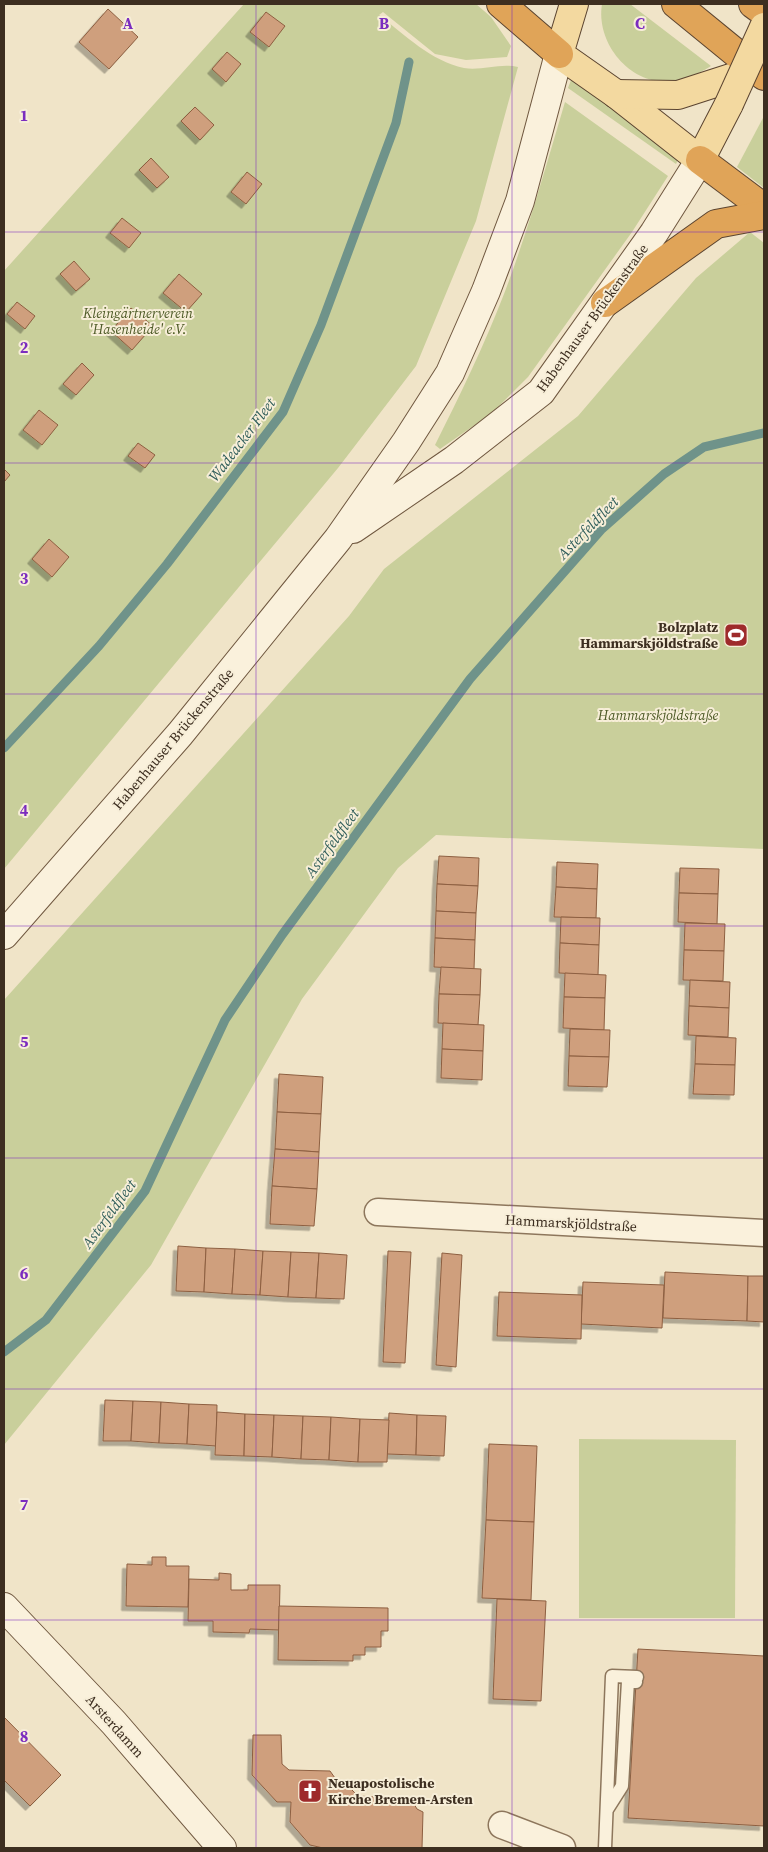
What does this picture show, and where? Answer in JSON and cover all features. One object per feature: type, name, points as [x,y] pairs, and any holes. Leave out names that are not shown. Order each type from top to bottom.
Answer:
[{"type":"highway","points":[[501,4],[559,54]]},
{"type":"highway","points":[[676,4],[754,75]]},
{"type":"highway","points":[[753,4],[764,12]]},
{"type":"highway","points":[[700,160],[764,208]]},
{"type":"highway","points":[[605,303],[716,224],[764,216]]},
{"type":"main road","name":"Habenhauser Brückenstraße","points":[[4,935],[180,734],[338,539],[406,442],[450,373],[486,291],[520,201],[574,4]]},
{"type":"main road","name":"Habenhauser Brückenstraße","points":[[338,539],[454,460],[541,392],[605,303],[700,160],[729,104],[754,75],[764,27]]},
{"type":"main road","points":[[559,54],[616,94],[700,160]]},
{"type":"main road","points":[[616,94],[678,95],[754,75]]},
{"type":"main road","name":"Arsterdamm","points":[[4,1608],[114,1723],[222,1848]]},
{"type":"street","name":"Hammarskjöldstraße","points":[[378,1212],[764,1233]]},
{"type":"street","points":[[502,1825],[562,1848]]},
{"type":"lane","points":[[605,1848],[607,1810],[622,1786],[628,1681],[636,1680]]},
{"type":"green space","name":"Kleingärtnerverein 'Hasenheide' e.V.","points":[[244,4],[476,4],[491,17],[511,46],[507,57],[466,60],[435,54],[383,12],[379,15],[429,53],[452,65],[470,69],[504,66],[518,67],[476,221],[416,366],[338,468],[4,869],[4,271]]},
{"type":"green space","points":[[602,4],[630,4],[711,66],[689,78],[671,82],[650,80],[637,74],[616,56],[609,44],[601,18]]},
{"type":"green space","points":[[573,75],[681,154],[676,164],[568,88]]},
{"type":"green space","points":[[565,102],[668,176],[632,232],[528,377],[492,413],[440,449],[435,445],[480,351],[513,270]]},
{"type":"green space","points":[[764,116],[764,188],[737,167]]},
{"type":"green space","points":[[750,232],[764,243],[764,849],[436,835],[398,868],[302,999],[151,1265],[4,1445],[4,1000],[349,616],[384,569],[578,416],[696,278]]},
{"type":"green space","points":[[579,1439],[736,1440],[735,1618],[579,1618]]},
{"type":"building","points":[[108,9],[138,37],[109,69],[79,42]]},
{"type":"building","points":[[266,12],[285,26],[269,47],[250,32]]},
{"type":"building","points":[[227,52],[241,64],[226,82],[212,69]]},
{"type":"building","points":[[195,107],[214,125],[200,140],[181,121]]},
{"type":"building","points":[[151,158],[169,177],[157,188],[139,170]]},
{"type":"building","points":[[247,172],[262,184],[246,204],[231,192]]},
{"type":"building","points":[[122,218],[141,233],[129,248],[110,233]]},
{"type":"building","points":[[74,261],[90,279],[76,291],[60,274]]},
{"type":"building","points":[[179,274],[202,294],[186,312],[163,293]]},
{"type":"building","points":[[17,302],[35,316],[25,329],[7,314]]},
{"type":"building","points":[[131,308],[153,326],[132,350],[111,331]]},
{"type":"building","points":[[82,363],[94,375],[76,395],[63,384]]},
{"type":"building","points":[[39,410],[58,425],[42,445],[23,430]]},
{"type":"building","points":[[138,443],[155,455],[145,468],[128,456]]},
{"type":"building","points":[[4,469],[10,475],[4,482]]},
{"type":"building","points":[[49,539],[69,557],[52,577],[32,559]]},
{"type":"building","points":[[439,856],[479,858],[478,886],[437,884]]},
{"type":"building","points":[[557,862],[598,864],[597,889],[556,887]]},
{"type":"building","points":[[680,868],[719,869],[718,894],[679,893]]},
{"type":"building","points":[[437,884],[478,886],[476,913],[436,911]]},
{"type":"building","points":[[556,887],[597,889],[596,918],[554,917]]},
{"type":"building","points":[[679,893],[718,894],[717,924],[678,922]]},
{"type":"building","points":[[436,911],[476,913],[475,940],[435,938]]},
{"type":"building","points":[[561,917],[600,918],[599,945],[560,943]]},
{"type":"building","points":[[685,923],[725,924],[724,951],[684,950]]},
{"type":"building","points":[[435,938],[475,940],[474,969],[434,967]]},
{"type":"building","points":[[560,943],[599,945],[598,975],[559,973]]},
{"type":"building","points":[[684,950],[724,951],[723,981],[683,980]]},
{"type":"building","points":[[441,967],[481,969],[480,995],[439,994]]},
{"type":"building","points":[[565,973],[606,975],[605,998],[564,997]]},
{"type":"building","points":[[690,980],[730,982],[729,1008],[689,1006]]},
{"type":"building","points":[[439,994],[480,995],[478,1025],[438,1023]]},
{"type":"building","points":[[564,997],[605,998],[604,1030],[563,1028]]},
{"type":"building","points":[[689,1006],[729,1008],[728,1037],[688,1035]]},
{"type":"building","points":[[443,1023],[484,1025],[483,1051],[442,1049]]},
{"type":"building","points":[[570,1029],[610,1030],[609,1057],[569,1056]]},
{"type":"building","points":[[696,1036],[736,1038],[735,1065],[695,1064]]},
{"type":"building","points":[[442,1049],[483,1051],[482,1080],[441,1078]]},
{"type":"building","points":[[569,1056],[609,1057],[607,1087],[568,1086]]},
{"type":"building","points":[[695,1064],[735,1065],[734,1095],[693,1094]]},
{"type":"building","points":[[279,1074],[323,1077],[321,1114],[277,1112]]},
{"type":"building","points":[[277,1112],[321,1114],[319,1152],[275,1149]]},
{"type":"building","points":[[275,1149],[319,1152],[317,1189],[272,1186]]},
{"type":"building","points":[[272,1186],[317,1189],[314,1226],[270,1224]]},
{"type":"building","points":[[178,1246],[206,1248],[204,1292],[176,1291]]},
{"type":"building","points":[[206,1248],[235,1249],[232,1294],[204,1292]]},
{"type":"building","points":[[235,1249],[263,1251],[260,1295],[232,1294]]},
{"type":"building","points":[[263,1251],[291,1252],[288,1297],[260,1295]]},
{"type":"building","points":[[388,1251],[411,1252],[405,1363],[383,1362]]},
{"type":"building","points":[[291,1252],[319,1253],[316,1298],[288,1297]]},
{"type":"building","points":[[319,1253],[347,1255],[344,1299],[316,1298]]},
{"type":"building","points":[[442,1253],[462,1255],[456,1367],[436,1365]]},
{"type":"building","points":[[665,1272],[748,1276],[747,1321],[663,1318]]},
{"type":"building","points":[[748,1276],[764,1276],[764,1322],[747,1321]]},
{"type":"building","points":[[583,1282],[664,1285],[662,1328],[581,1324]]},
{"type":"building","points":[[499,1292],[582,1295],[581,1339],[497,1336]]},
{"type":"building","points":[[105,1400],[133,1401],[131,1441],[103,1441]]},
{"type":"building","points":[[133,1401],[161,1402],[159,1443],[131,1441]]},
{"type":"building","points":[[161,1402],[189,1404],[187,1444],[159,1443]]},
{"type":"building","points":[[189,1404],[217,1405],[216,1446],[187,1444]]},
{"type":"building","points":[[217,1412],[245,1414],[244,1456],[215,1455]]},
{"type":"building","points":[[389,1413],[417,1415],[416,1455],[387,1454]]},
{"type":"building","points":[[245,1414],[274,1415],[272,1457],[244,1456]]},
{"type":"building","points":[[274,1415],[303,1416],[301,1459],[272,1457]]},
{"type":"building","points":[[417,1415],[446,1416],[444,1456],[416,1455]]},
{"type":"building","points":[[303,1416],[331,1417],[329,1460],[301,1459]]},
{"type":"building","points":[[331,1417],[360,1419],[358,1462],[329,1460]]},
{"type":"building","points":[[360,1419],[389,1420],[387,1462],[358,1462]]},
{"type":"building","points":[[489,1444],[537,1446],[534,1522],[486,1520]]},
{"type":"building","points":[[486,1520],[534,1522],[531,1600],[482,1598]]},
{"type":"building","points":[[152,1557],[166,1557],[166,1566],[189,1566],[188,1607],[126,1606],[127,1564],[152,1565]]},
{"type":"building","points":[[219,1573],[231,1574],[231,1590],[248,1590],[248,1585],[280,1585],[279,1630],[250,1629],[249,1633],[213,1632],[213,1621],[188,1621],[189,1579],[219,1580]]},
{"type":"building","points":[[497,1599],[546,1601],[541,1701],[493,1699]]},
{"type":"building","points":[[279,1606],[388,1608],[388,1631],[381,1631],[381,1647],[365,1647],[365,1655],[353,1655],[353,1661],[278,1660]]},
{"type":"building","points":[[638,1649],[764,1656],[764,1826],[628,1818]]},
{"type":"building","points":[[4,1717],[61,1775],[30,1806],[4,1780]]},
{"type":"building","name":"Neuapostolische Kirche Bremen-Arsten","points":[[253,1735],[281,1735],[282,1764],[289,1770],[330,1771],[340,1785],[348,1786],[358,1796],[411,1799],[417,1809],[423,1812],[422,1848],[323,1848],[310,1845],[290,1822],[291,1802],[277,1802],[252,1775]]},
{"type":"waterway","name":"Wadeacker Fleet","points":[[4,748],[99,646],[167,564],[283,412],[321,325],[396,123],[409,62]]},
{"type":"waterway","name":"Asterfeldfleet","points":[[4,1352],[46,1320],[145,1191],[225,1020],[282,935],[470,679],[601,530],[664,474],[704,447],[764,433]]},
{"type":"place","name":"Bolzplatz Hammarskjöldstraße","points":[[736,635]]},
{"type":"place","name":"Neuapostolische Kirche Bremen-Arsten","points":[[310,1791]]}]
